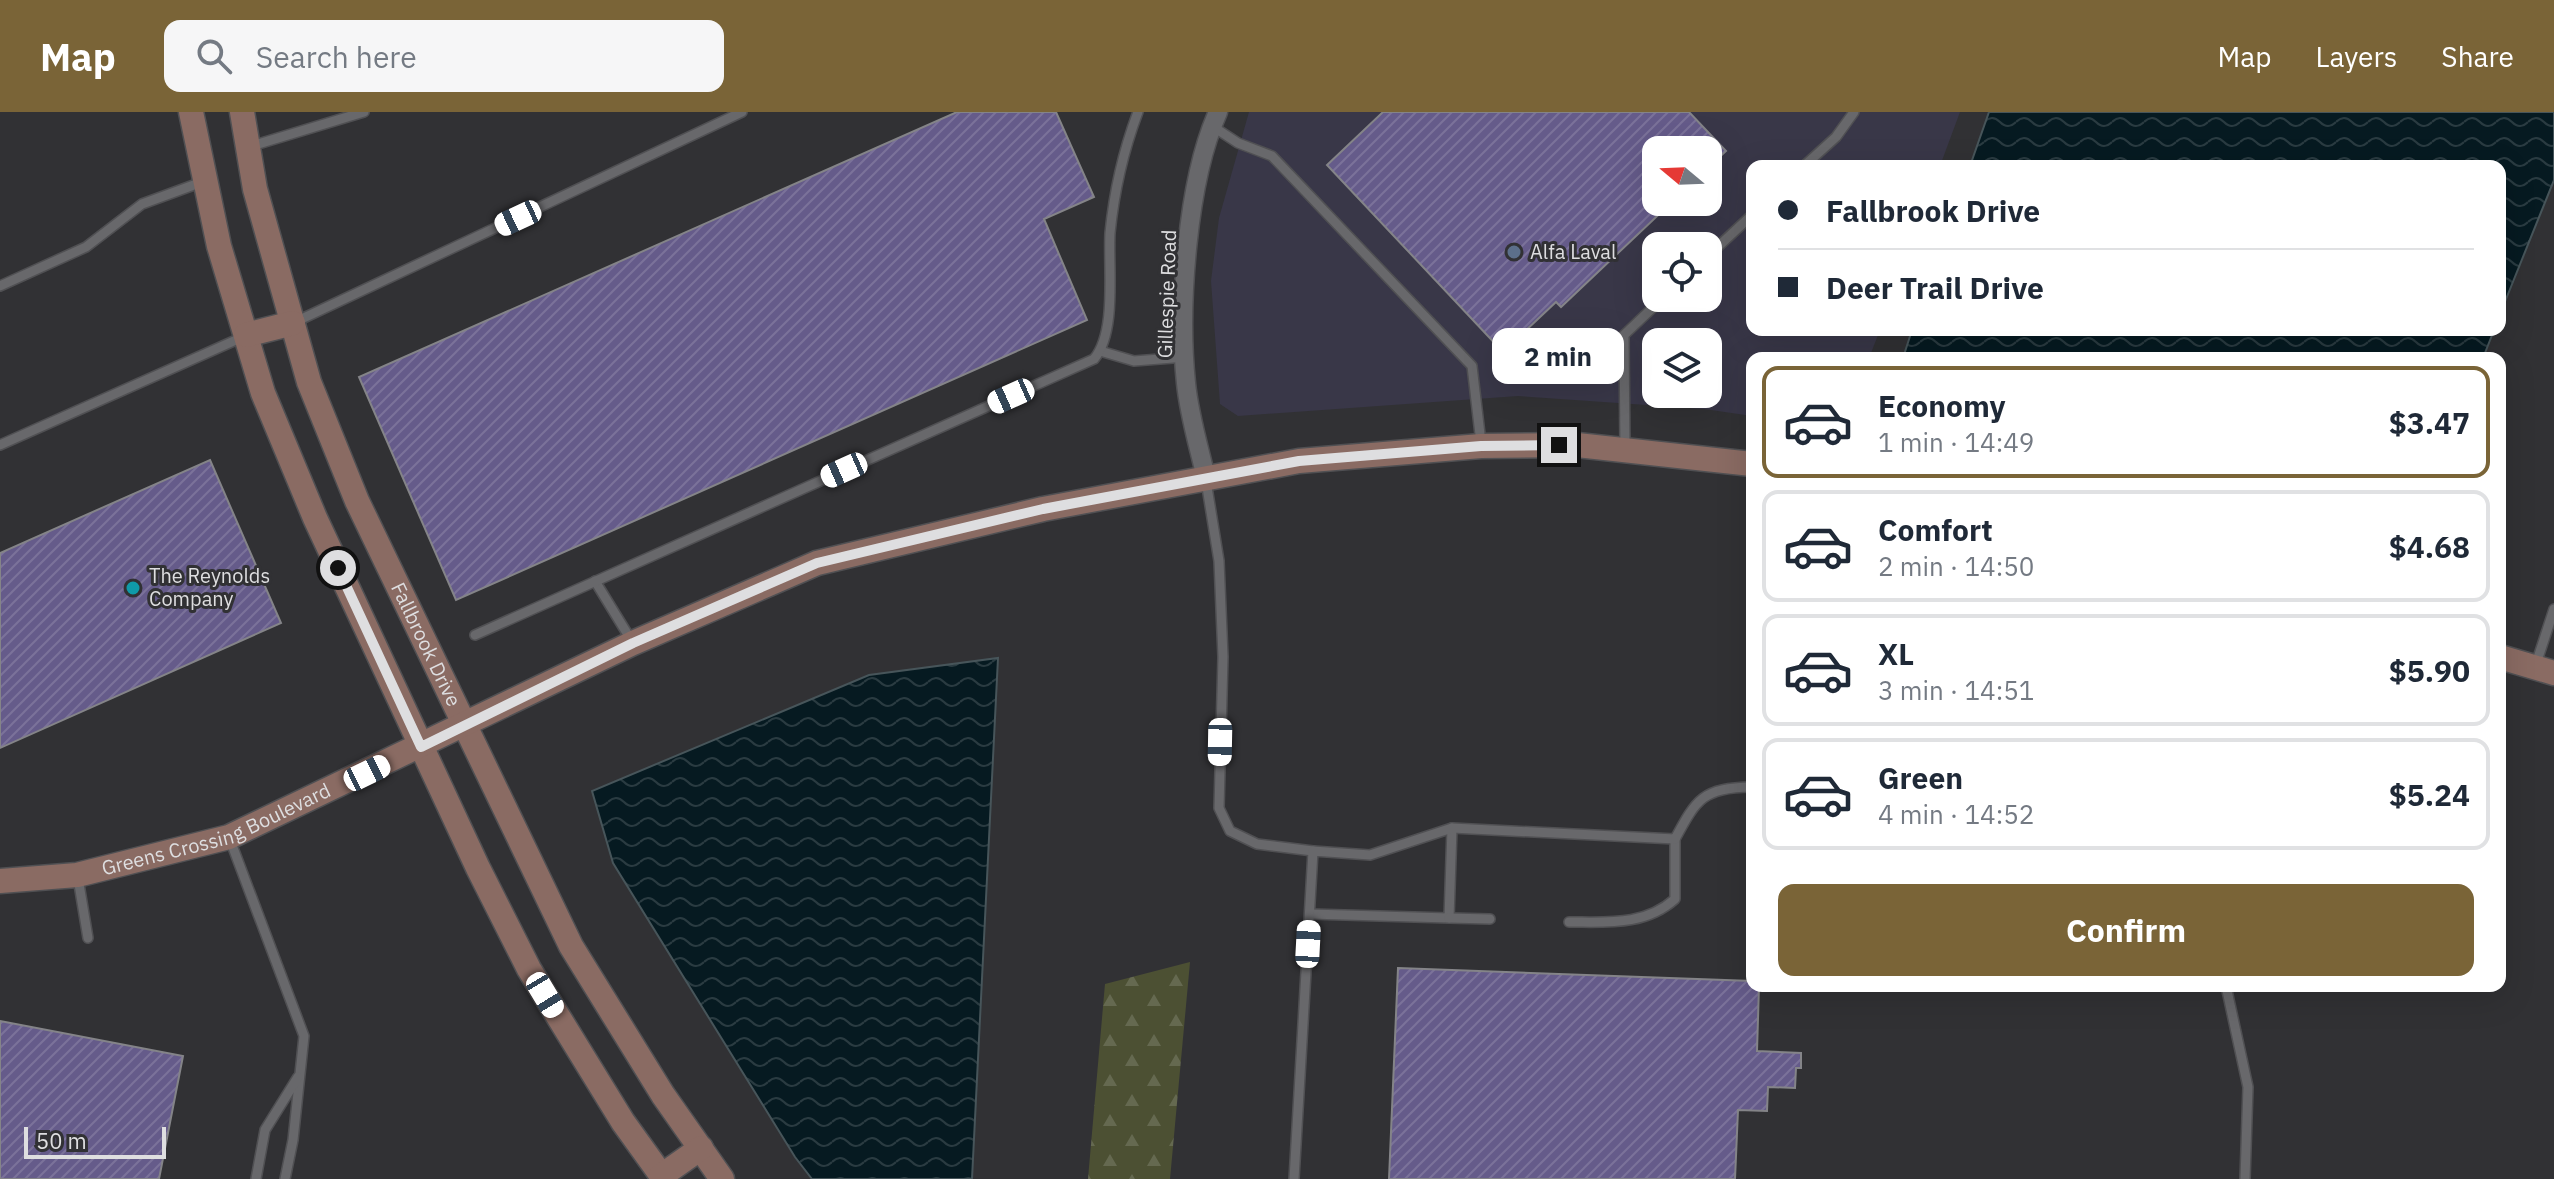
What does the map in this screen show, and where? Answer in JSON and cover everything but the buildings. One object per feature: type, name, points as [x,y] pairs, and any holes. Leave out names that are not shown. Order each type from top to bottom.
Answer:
[{"type":"main road","points":[[191,112],[219,246],[263,393],[315,518],[421,747],[529,969],[623,1122],[662,1177],[701,1148]]},
{"type":"main road","name":"Fallbrook Drive","points":[[242,112],[255,189],[309,382],[357,501],[571,946],[663,1095],[722,1179]]},
{"type":"main road","points":[[246,335],[293,323]]},
{"type":"main road","name":"Greens Crossing Boulevard","points":[[0,881],[77,875],[229,837],[633,643],[817,563],[1043,509],[1299,461],[1481,446],[1577,445],[1746,463]]},
{"type":"main road","points":[[2506,659],[2544,670]]},
{"type":"street","name":"Gillespie Road","points":[[1206,478],[1186,382],[1185,266],[1196,183],[1215,119]]},
{"type":"lane","points":[[248,147],[364,112]]},
{"type":"lane","points":[[293,323],[742,112]]},
{"type":"lane","points":[[475,635],[1094,359],[1107,336],[1110,230],[1129,135],[1138,112]]},
{"type":"lane","points":[[1811,160],[1836,137],[1854,112]]},
{"type":"lane","points":[[1215,119],[1238,143],[1272,156],[1472,366],[1481,446]]},
{"type":"lane","points":[[0,286],[86,247],[142,204],[206,181]]},
{"type":"lane","points":[[1722,243],[1746,221]]},
{"type":"lane","points":[[1625,450],[1624,335],[1648,312]]},
{"type":"lane","points":[[0,445],[246,335]]},
{"type":"lane","points":[[1100,351],[1134,361],[1186,357]]},
{"type":"lane","points":[[1206,478],[1219,561],[1223,643],[1219,808],[1230,831],[1257,844],[1370,855],[1452,828],[1675,839]]},
{"type":"lane","points":[[595,581],[633,643]]},
{"type":"lane","points":[[2544,670],[2554,610]]},
{"type":"lane","points":[[1569,922],[1622,922],[1658,914],[1675,899],[1675,839],[1693,804],[1709,792],[1746,788]]},
{"type":"lane","points":[[1449,918],[1452,828]]},
{"type":"lane","points":[[229,837],[304,1036],[285,1179]]},
{"type":"lane","points":[[1294,1179],[1313,851]]},
{"type":"lane","points":[[77,875],[88,938]]},
{"type":"lane","points":[[1310,914],[1490,919]]},
{"type":"lane","points":[[2227,992],[2248,1087],[2245,1179]]},
{"type":"lane","points":[[256,1179],[265,1130],[299,1075]]},
{"type":"shaded area","points":[[1249,112],[1960,112],[1942,160],[1746,160],[1746,336],[1878,336],[1871,352],[1746,352],[1746,415],[1690,408],[1722,408],[1722,328],[1642,328],[1642,405],[1518,396],[1238,416],[1220,404],[1211,281],[1219,218]]},
{"type":"green space","points":[[1190,962],[1170,1179],[1088,1179],[1105,984]]},
{"type":"water","points":[[1989,112],[2554,112],[2554,180],[2506,299],[2506,160],[1972,160]]},
{"type":"water","points":[[1910,336],[2492,336],[2485,352],[1905,352]]},
{"type":"water","points":[[998,658],[972,1179],[812,1179],[795,1157],[613,863],[592,791],[869,675]]},
{"type":"place","name":"Alfa Laval","points":[[1514,252]]},
{"type":"place","name":"The Reynolds Company","points":[[133,588]]},
{"type":"route","points":[[338,568],[421,747],[633,643],[817,563],[1043,509],[1299,461],[1481,446],[1559,445]]}]
